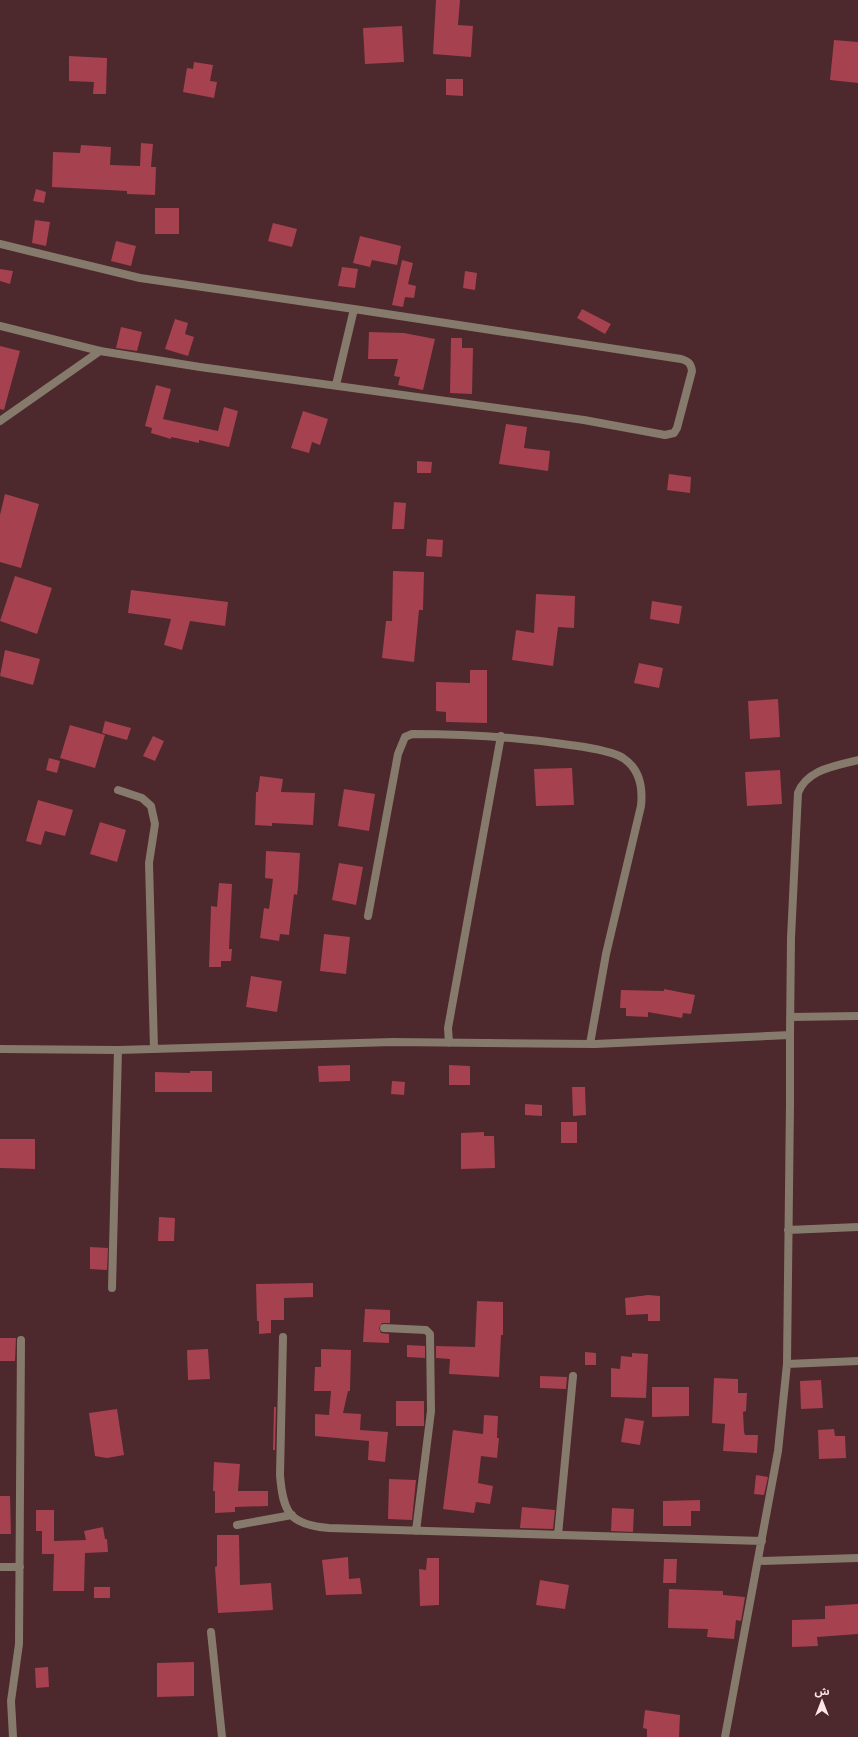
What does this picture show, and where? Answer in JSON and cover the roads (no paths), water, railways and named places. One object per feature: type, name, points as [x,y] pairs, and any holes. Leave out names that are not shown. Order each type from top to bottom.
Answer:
[{"type":"street","points":[[0,244],[140,278],[681,359],[688,361],[692,365],[692,371],[677,428],[674,433],[665,435],[584,420],[100,352],[0,326]]},
{"type":"street","points":[[336,386],[354,309]]},
{"type":"street","points":[[0,421],[100,352]]},
{"type":"street","points":[[368,916],[398,754],[405,737],[412,734],[500,736],[583,747],[622,757],[631,764],[637,773],[641,784],[641,806],[606,954],[590,1044]]},
{"type":"street","points":[[448,1043],[448,1028],[500,736]]},
{"type":"street","points":[[725,1737],[778,1451],[787,1364],[791,938],[798,793],[801,786],[812,774],[858,760]]},
{"type":"street","points":[[118,790],[142,798],[151,806],[155,824],[149,863],[154,1049]]},
{"type":"street","points":[[790,1017],[858,1016]]},
{"type":"street","points":[[0,1048],[118,1050],[394,1042],[590,1044],[790,1035]]},
{"type":"street","points":[[112,1288],[118,1050]]},
{"type":"street","points":[[788,1230],[858,1227]]},
{"type":"street","points":[[384,1328],[421,1329],[426,1330],[430,1334],[430,1411],[416,1531]]},
{"type":"street","points":[[283,1337],[280,1475],[281,1496],[286,1508],[299,1522],[315,1527],[762,1541]]},
{"type":"street","points":[[13,1737],[10,1701],[19,1644],[21,1340]]},
{"type":"street","points":[[787,1364],[858,1361]]},
{"type":"street","points":[[558,1535],[573,1376]]},
{"type":"street","points":[[237,1525],[292,1516]]},
{"type":"street","points":[[758,1562],[858,1558]]},
{"type":"street","points":[[0,1567],[20,1567]]},
{"type":"street","points":[[211,1632],[222,1737]]}]
